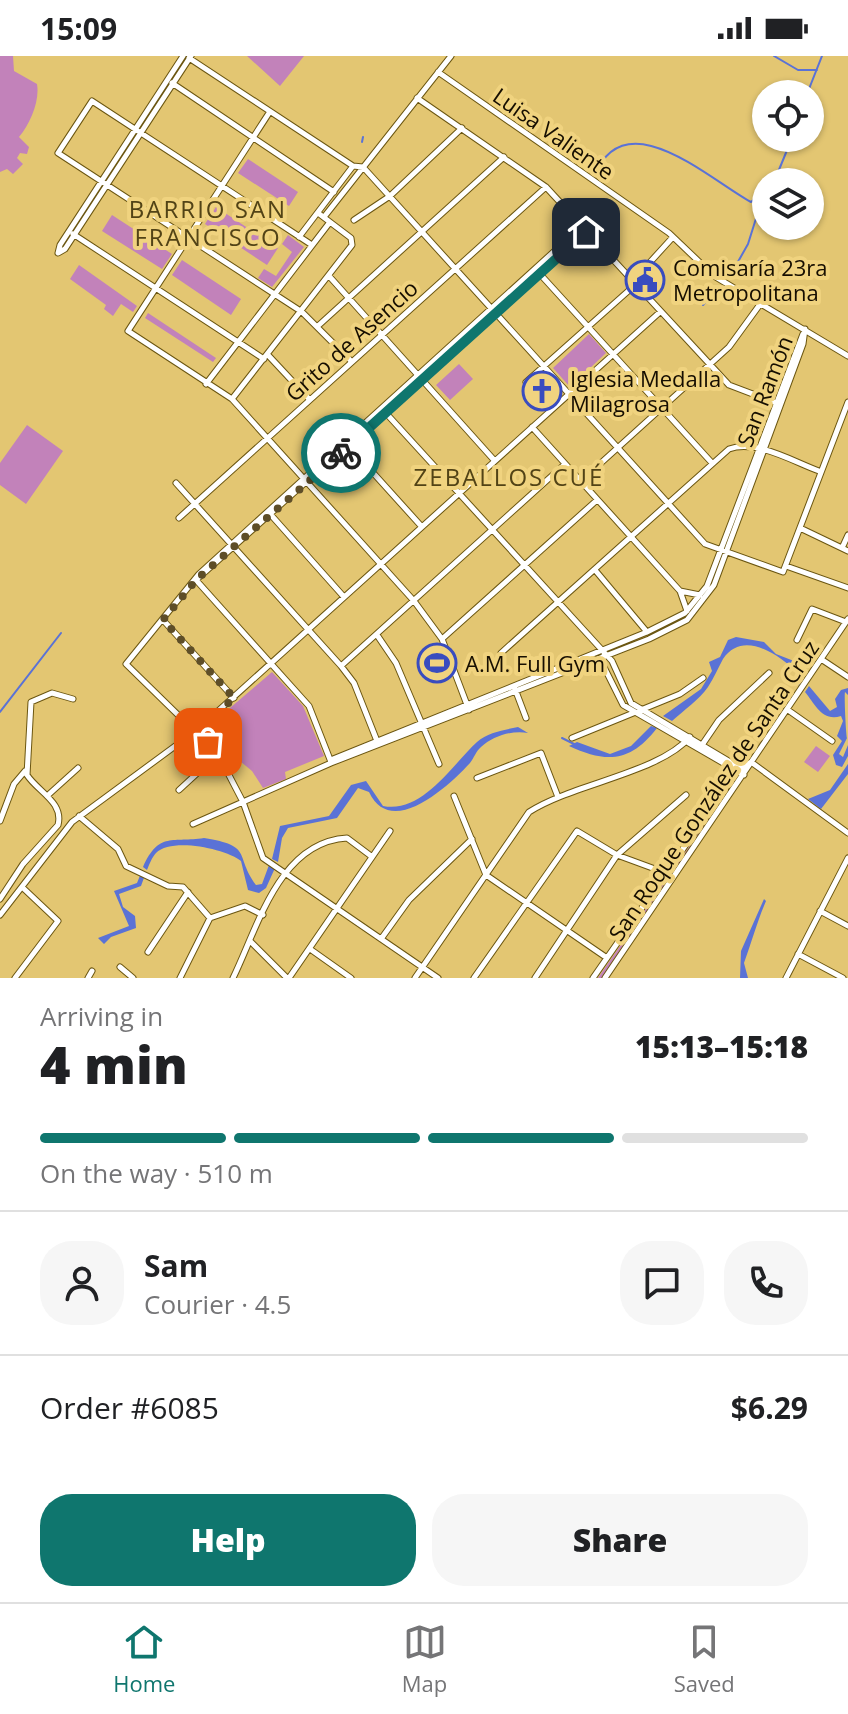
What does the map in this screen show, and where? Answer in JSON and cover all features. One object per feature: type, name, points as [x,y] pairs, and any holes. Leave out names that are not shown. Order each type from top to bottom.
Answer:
[{"type":"street","points":[[299,237],[363,167],[451,56]]},
{"type":"street","points":[[62,247],[187,57],[353,166],[363,167],[701,542],[848,588]]},
{"type":"street","name":"Luisa Valiente","points":[[438,72],[673,237],[714,276],[848,356]]},
{"type":"street","points":[[170,82],[334,192]]},
{"type":"street","points":[[417,98],[546,187],[708,366],[729,385],[778,404]]},
{"type":"street","points":[[312,245],[92,101],[58,153],[302,312],[319,325],[351,361]]},
{"type":"street","points":[[269,113],[128,331],[232,399],[267,437],[414,601],[442,639],[468,707]]},
{"type":"street","points":[[354,220],[390,196],[462,128]]},
{"type":"street","points":[[319,325],[504,157]]},
{"type":"street","points":[[321,215],[353,166]]},
{"type":"street","name":"Grito de Asencio","points":[[179,518],[546,187]]},
{"type":"street","points":[[232,399],[302,312],[352,242],[321,215]]},
{"type":"street","points":[[206,384],[330,222]]},
{"type":"street","points":[[438,978],[260,855],[243,802],[218,754],[197,730],[126,664],[196,580],[584,230]]},
{"type":"street","points":[[71,233],[237,343],[266,356],[309,399]]},
{"type":"street","points":[[526,382],[633,284],[673,237]]},
{"type":"street","points":[[537,271],[712,463]]},
{"type":"street","points":[[329,276],[494,460]]},
{"type":"street","points":[[581,481],[735,341],[761,303]]},
{"type":"street","points":[[0,915],[79,816],[197,730],[234,698],[660,312]]},
{"type":"street","name":"San Ramón","points":[[601,654],[616,652],[687,620],[708,597],[805,329]]},
{"type":"street","points":[[784,569],[819,471],[848,404]]},
{"type":"street","points":[[384,410],[526,566],[601,654],[612,661],[625,695],[639,711]]},
{"type":"street","points":[[532,427],[680,591],[687,611]]},
{"type":"street","points":[[347,444],[422,527]]},
{"type":"street","points":[[501,653],[712,463],[737,446],[761,450],[819,471]]},
{"type":"street","points":[[341,666],[565,464]]},
{"type":"street","points":[[176,483],[341,666],[354,683],[378,743]]},
{"type":"street","points":[[442,639],[597,500]]},
{"type":"street","points":[[270,513],[344,597]]},
{"type":"street","points":[[800,528],[845,549],[848,535]]},
{"type":"street","name":"San Ramón","points":[[193,824],[378,743],[601,654],[647,632],[687,611],[701,595],[724,551]]},
{"type":"street","points":[[595,570],[647,632]]},
{"type":"street","points":[[196,580],[309,706],[331,763]]},
{"type":"street","points":[[680,591],[701,595]]},
{"type":"street","points":[[797,640],[812,609],[847,621]]},
{"type":"street","points":[[163,620],[234,698]]},
{"type":"street","name":"San Roque González de Santa Cruz","points":[[605,978],[847,621]]},
{"type":"street","points":[[377,635],[396,663],[439,764]]},
{"type":"street","points":[[612,661],[616,652]]},
{"type":"street","points":[[601,654],[619,701],[745,773]]},
{"type":"street","points":[[821,659],[848,677]]},
{"type":"street","points":[[701,746],[719,720],[769,673]]},
{"type":"street","points":[[572,738],[680,694],[703,678]]},
{"type":"street","points":[[514,688],[526,718]]},
{"type":"street","points":[[0,899],[23,864],[58,825],[59,810],[31,782],[26,770],[31,702],[52,693],[73,699]]},
{"type":"street","points":[[788,710],[832,741]]},
{"type":"street","points":[[415,978],[529,812],[558,797],[630,772],[689,739]]},
{"type":"street","points":[[701,746],[723,763],[738,769]]},
{"type":"street","points":[[477,778],[541,753],[558,797]]},
{"type":"street","points":[[179,790],[218,754]]},
{"type":"street","points":[[593,978],[738,769],[751,762],[848,833]]},
{"type":"street","points":[[723,763],[727,785]]},
{"type":"street","points":[[47,796],[78,768]]},
{"type":"street","points":[[0,821],[14,784],[26,770]]},
{"type":"street","points":[[535,978],[617,855],[686,795]]},
{"type":"street","points":[[454,796],[486,875],[607,958]]},
{"type":"street","points":[[79,816],[118,849],[126,866],[168,886],[179,886],[210,918]]},
{"type":"street","points":[[251,942],[288,978],[390,831]]},
{"type":"street","points":[[474,978],[577,831],[617,855],[666,873]]},
{"type":"street","points":[[233,978],[285,872],[306,850],[343,838],[371,856]]},
{"type":"street","points":[[381,939],[409,900],[472,839]]},
{"type":"street","points":[[786,978],[848,858]]},
{"type":"street","points":[[15,978],[58,921],[22,887]]},
{"type":"street","points":[[8,890],[15,896]]},
{"type":"street","points":[[148,952],[188,892]]},
{"type":"street","points":[[180,978],[210,918],[245,906],[263,915]]},
{"type":"street","points":[[820,911],[848,926]]},
{"type":"street","points":[[310,949],[351,978]]},
{"type":"street","points":[[798,954],[843,978]]},
{"type":"street","points":[[120,967],[133,978]]},
{"type":"street","points":[[88,978],[92,971]]},
{"type":"shaded area","points":[[0,56],[13,56],[14,71],[37,84],[33,112],[19,137],[29,147],[27,154],[20,153],[17,158],[23,164],[13,174],[7,169],[0,172]]},
{"type":"shaded area","points":[[247,56],[304,56],[280,86]]},
{"type":"shaded area","points":[[248,159],[298,192],[289,206],[238,173]]},
{"type":"shaded area","points":[[216,207],[278,248],[267,265],[205,224]]},
{"type":"shaded area","points":[[112,215],[172,254],[162,269],[102,231]]},
{"type":"shaded area","points":[[288,235],[304,247],[272,287],[258,278],[264,269],[276,276],[292,252],[282,244]]},
{"type":"shaded area","points":[[182,260],[241,299],[231,315],[172,275]]},
{"type":"shaded area","points":[[79,265],[137,306],[133,312],[121,304],[113,316],[104,309],[106,305],[70,279]]},
{"type":"shaded area","points":[[148,313],[216,358],[213,362],[145,318]]},
{"type":"shaded area","points":[[589,334],[606,353],[570,387],[553,368]]},
{"type":"shaded area","points":[[459,364],[473,379],[450,400],[436,385]]},
{"type":"shaded area","points":[[27,425],[63,451],[26,504],[0,485],[0,463]]},
{"type":"shaded area","points":[[272,672],[303,706],[324,756],[285,772],[286,779],[263,788],[252,771],[224,748],[220,753],[203,731]]},
{"type":"shaded area","points":[[816,746],[830,756],[818,772],[804,762]]},
{"type":"shaded area","points":[[727,792],[603,978],[598,978]]},
{"type":"water","points":[[736,637],[764,642],[776,654],[799,663],[804,681],[799,688],[797,672],[781,659],[761,648],[740,646],[723,659],[708,687],[696,701],[672,721],[663,716],[701,689],[712,671],[709,662],[720,657],[728,640]]},
{"type":"water","points":[[809,686],[830,711],[837,707],[835,699],[841,690],[848,688],[848,695],[845,692],[847,738],[839,754],[843,757],[848,745],[848,756],[842,767],[836,765],[833,755],[842,741],[837,736],[843,721],[841,716],[829,716],[820,711],[805,692]]},
{"type":"water","points":[[651,726],[657,728],[647,740],[627,754],[606,757],[569,746],[577,742],[610,754],[631,746]]},
{"type":"water","points":[[518,727],[528,733],[509,733],[491,740],[448,784],[420,804],[405,810],[391,811],[379,805],[369,792],[358,788],[337,818],[288,828],[282,838],[278,862],[272,859],[280,826],[329,816],[351,785],[366,781],[383,806],[411,803],[435,786],[481,739]]},
{"type":"water","points":[[848,764],[848,774],[821,809],[808,799],[830,790]]},
{"type":"water","points":[[204,838],[237,848],[256,885],[262,884],[269,865],[275,868],[266,888],[259,893],[248,890],[241,861],[224,852],[199,846],[164,848],[155,855],[147,870],[143,867],[161,843]]},
{"type":"water","points":[[141,873],[145,875],[141,886],[119,894],[123,907],[135,916],[136,928],[111,937],[104,944],[98,938],[129,926],[114,891],[137,883]]},
{"type":"water","points":[[764,899],[766,901],[744,963],[748,978],[740,978],[741,951]]},
{"type":"waterway","points":[[774,56],[798,70],[817,70]]},
{"type":"waterway","points":[[813,80],[822,56]]},
{"type":"waterway","points":[[362,142],[363,137]]},
{"type":"waterway","points":[[594,177],[608,155],[625,145],[646,145],[691,164],[752,201]]},
{"type":"waterway","points":[[780,168],[786,152]]},
{"type":"waterway","points":[[730,276],[752,231]]},
{"type":"waterway","points":[[703,305],[708,299]]},
{"type":"waterway","points":[[0,712],[61,633]]},
{"type":"waterway","points":[[562,738],[574,744]]},
{"type":"way so far","points":[[208,742],[197,730],[234,698],[163,620],[196,580],[202,578],[341,453]]},
{"type":"place","name":"Comisaría 23ra Metropolitana","points":[[645,280]]},
{"type":"place","name":"Iglesia Medalla Milagrosa","points":[[542,391]]},
{"type":"place","name":"A.M. Full Gym","points":[[437,663]]},
{"type":"district","name":"BARRIO SAN FRANCISCO","points":[[208,222]]},
{"type":"district","name":"ZEBALLOS CUÉ","points":[[509,476]]},
{"type":"route","points":[[341,453],[586,232]]}]
